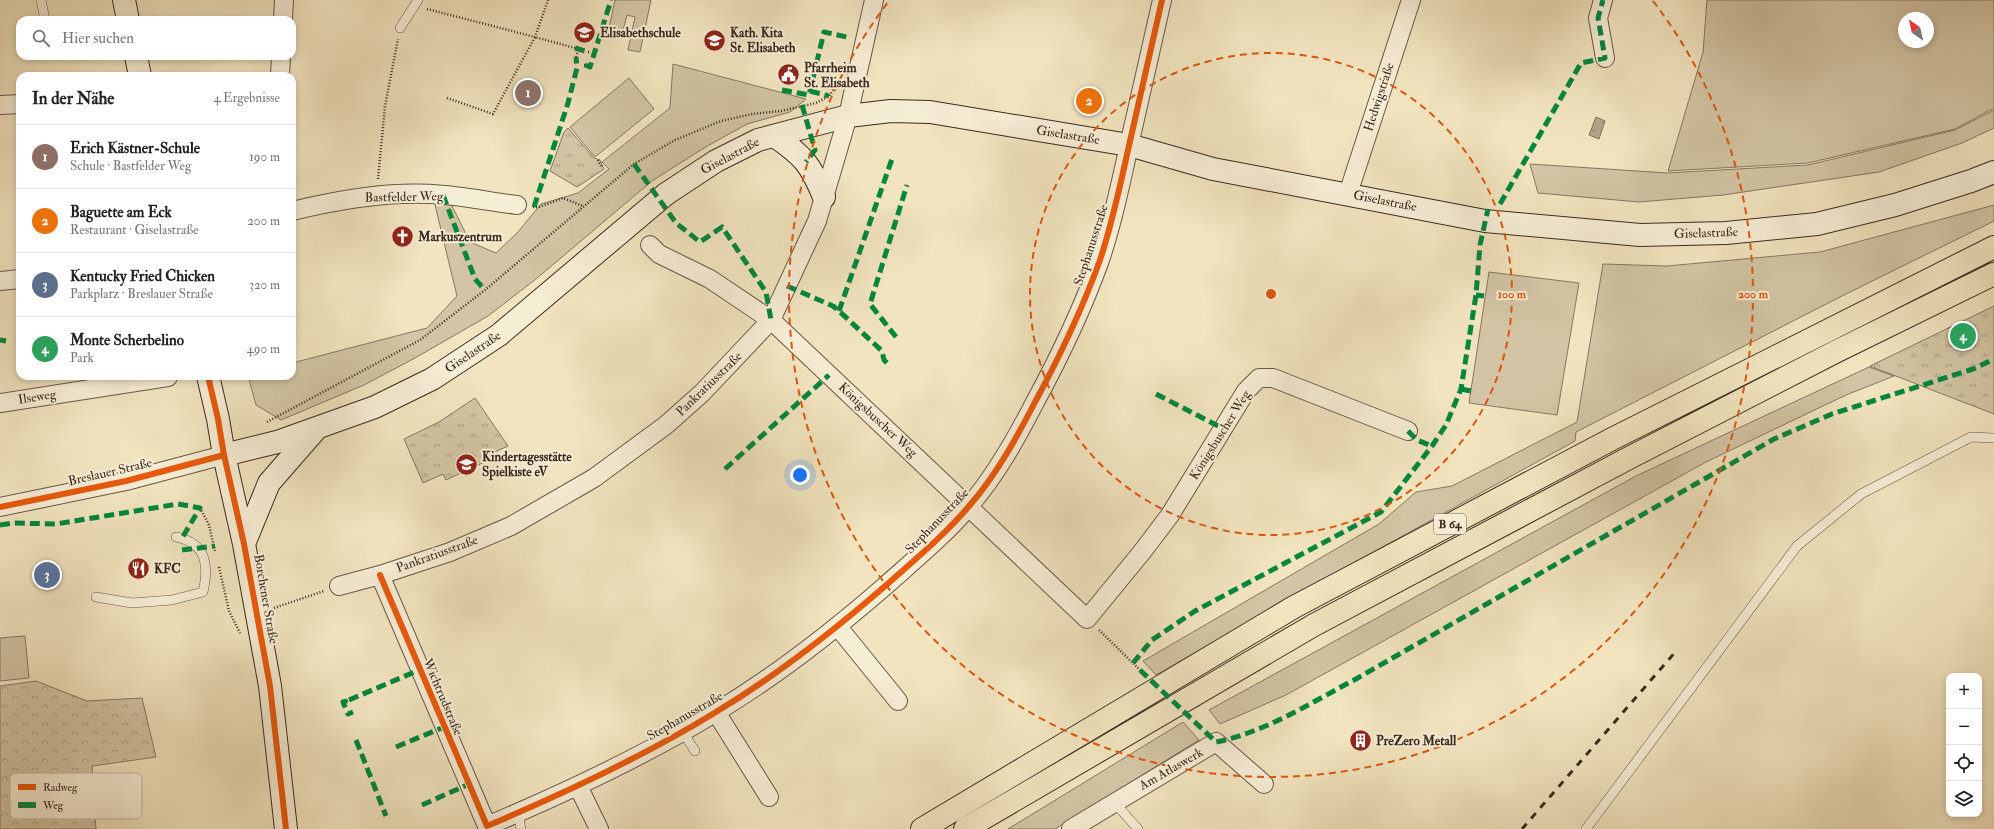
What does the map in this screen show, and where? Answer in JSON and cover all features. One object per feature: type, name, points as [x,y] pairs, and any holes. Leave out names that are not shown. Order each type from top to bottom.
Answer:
[{"type":"highway","name":"B 64","points":[[922,829],[1294,607],[1619,435],[1994,247]]},
{"type":"highway","name":"B 64","points":[[965,829],[1314,625],[1627,459],[1837,351],[1994,274]]},
{"type":"main road","points":[[124,0],[127,16]]},
{"type":"main road","points":[[137,60],[139,72]]},
{"type":"main road","name":"Giselastraße","points":[[224,455],[277,442],[375,406],[432,379],[499,335],[666,194],[716,161],[758,140],[848,116],[891,112],[930,112],[1129,145],[1213,169],[1348,194],[1485,222],[1640,235],[1726,233],[1817,224],[1895,205],[1971,181],[1994,172]]},
{"type":"main road","points":[[774,136],[795,150],[806,162],[815,174],[824,197]]},
{"type":"main road","name":"Borchener Straße","points":[[209,380],[217,411],[224,455],[258,614],[270,686],[286,829]]},
{"type":"main road","points":[[244,544],[269,483],[318,427]]},
{"type":"street","points":[[283,16],[284,0]]},
{"type":"street","name":"Pankratiusstraße","points":[[339,586],[380,575],[450,552],[511,526],[594,478],[649,438],[702,393],[771,320],[818,221],[848,116],[874,0]]},
{"type":"street","name":"Stephanusstraße","points":[[485,828],[519,821],[578,786],[683,732],[779,671],[838,627],[898,575],[970,506],[994,474],[1022,427],[1051,373],[1076,318],[1102,252],[1115,210],[1162,0]]},
{"type":"street","name":"Hedwigstraße","points":[[1348,194],[1411,0]]},
{"type":"street","points":[[1603,0],[1598,18],[1605,58]]},
{"type":"street","points":[[280,72],[281,60]]},
{"type":"street","points":[[0,105],[16,104]]},
{"type":"street","name":"Bastfelder Weg","points":[[296,210],[326,203],[377,195],[443,195],[526,206]]},
{"type":"street","name":"Königsbuscher Weg","points":[[650,245],[659,254],[710,279],[771,320],[970,506],[1087,619],[1170,515],[1246,391],[1259,378],[1272,378],[1408,431]]},
{"type":"street","points":[[0,281],[16,279]]},
{"type":"street","name":"Ilseweg","points":[[0,403],[149,380]]},
{"type":"street","name":"Breslauer Straße","points":[[0,506],[126,481],[224,455]]},
{"type":"street","name":"Wichtrudstraße","points":[[380,575],[485,828]]},
{"type":"street","points":[[838,627],[898,701]]},
{"type":"street","name":"Stephanusstraße","points":[[716,712],[769,797]]},
{"type":"street","name":"Am Atlaswerk","points":[[1071,829],[1216,742],[1264,784]]},
{"type":"street","points":[[578,786],[599,829]]},
{"type":"lane","points":[[40,0],[44,16]]},
{"type":"lane","points":[[400,28],[417,3]]},
{"type":"lane","points":[[1586,829],[1797,546],[1861,494],[1971,436],[1993,438]]},
{"type":"lane","points":[[96,596],[132,603],[172,600],[203,592],[207,575],[204,556],[191,541],[176,537]]},
{"type":"lane","points":[[683,732],[695,751]]},
{"type":"lane","points":[[1114,802],[1138,829]]},
{"type":"path","points":[[447,98],[494,114],[535,37],[548,0]]},
{"type":"path","points":[[417,3],[575,48]]},
{"type":"path","points":[[377,195],[384,106],[400,28]]},
{"type":"path","points":[[576,57],[578,51]]},
{"type":"path","points":[[267,422],[420,340],[485,290],[634,164],[675,140],[721,121],[752,114],[782,111],[816,103],[829,96],[840,80],[857,79]]},
{"type":"path","points":[[598,160],[602,168]]},
{"type":"path","points":[[526,206],[539,207],[563,198],[583,206]]},
{"type":"path","points":[[200,508],[209,525],[216,553]]},
{"type":"path","points":[[218,560],[229,611],[242,636]]},
{"type":"path","points":[[258,614],[339,586]]},
{"type":"path","points":[[1087,619],[1140,670]]},
{"type":"green space","points":[[615,0],[651,0],[640,52],[628,50],[635,17],[627,15],[623,31],[609,28]]},
{"type":"green space","points":[[1707,0],[1994,0],[1994,108],[1955,129],[1808,163],[1668,171],[1703,52]]},
{"type":"green space","points":[[673,64],[806,99],[790,112],[747,124],[704,148],[652,181],[536,279],[488,316],[415,358],[364,385],[281,420],[256,405],[249,380],[296,380],[296,362],[427,328],[457,296],[435,205],[451,204],[470,242],[496,253],[518,232],[541,204],[578,193],[609,169],[602,162],[670,108]]},
{"type":"green space","points":[[629,78],[654,109],[595,157],[570,127]]},
{"type":"green space","points":[[1994,110],[1994,128],[1962,143],[1879,172],[1723,195],[1639,202],[1538,193],[1530,164],[1668,173],[1808,165],[1955,130]]},
{"type":"green space","points":[[568,128],[594,158],[600,160],[604,169],[577,187],[550,171],[564,132]]},
{"type":"green space","points":[[1994,205],[1994,221],[1842,296],[1576,432],[1575,441],[1290,598],[1156,675],[1143,661],[1379,524],[1416,492],[1452,486],[1577,422],[1603,264],[1667,266],[1820,252]]},
{"type":"green space","points":[[1489,272],[1579,283],[1557,415],[1469,403]]},
{"type":"green space","points":[[1994,306],[1994,414],[1870,366]]},
{"type":"green space","points":[[1869,367],[1894,376],[1846,395],[1706,462],[1286,695],[1220,724],[1209,710],[1636,476]]},
{"type":"green space","points":[[475,398],[508,446],[490,454],[491,459],[446,480],[443,474],[423,483],[404,439],[439,422]]},
{"type":"green space","points":[[25,636],[29,678],[0,681],[0,638]]},
{"type":"green space","points":[[36,681],[87,701],[142,698],[156,757],[92,766],[92,773],[10,773],[10,819],[95,819],[96,829],[0,829],[0,686]]},
{"type":"green space","points":[[1183,722],[1199,740],[1055,829],[1008,829]]},
{"type":"water","points":[[1596,117],[1605,121],[1599,139],[1589,135]]},
{"type":"railway","points":[[1522,829],[1677,650]]},
{"type":"marked path","points":[[585,65],[590,67],[611,0]]},
{"type":"marked path","points":[[1500,204],[1581,63],[1605,58],[1598,18],[1603,0]]},
{"type":"marked path","points":[[782,90],[809,95],[824,32],[847,37]]},
{"type":"marked path","points":[[575,48],[588,52]]},
{"type":"marked path","points":[[534,207],[568,103],[577,68],[576,57]]},
{"type":"marked path","points":[[810,91],[829,96]]},
{"type":"marked path","points":[[802,105],[815,150],[806,162]]},
{"type":"marked path","points":[[839,311],[892,159]]},
{"type":"marked path","points":[[634,164],[676,223],[700,242],[722,227],[766,292],[771,320]]},
{"type":"marked path","points":[[896,337],[870,304],[907,185]]},
{"type":"marked path","points":[[443,195],[475,279],[485,290]]},
{"type":"marked path","points":[[1133,663],[1152,640],[1195,611],[1381,512],[1432,446],[1446,425],[1461,389],[1476,295],[1480,245],[1488,209]]},
{"type":"marked path","points":[[787,286],[833,306],[882,351],[884,360],[887,363]]},
{"type":"marked path","points":[[1476,295],[1484,296]]},
{"type":"marked path","points":[[0,340],[6,341]]},
{"type":"marked path","points":[[1140,670],[1216,742],[1253,731],[1271,724],[1356,679],[1774,439],[1832,414],[1973,369],[1994,359]]},
{"type":"marked path","points":[[725,469],[829,375]]},
{"type":"marked path","points":[[1461,389],[1471,391]]},
{"type":"marked path","points":[[1156,394],[1224,429]]},
{"type":"marked path","points":[[1408,431],[1417,440],[1432,446]]},
{"type":"marked path","points":[[0,525],[13,523],[56,524],[178,504],[200,508],[182,538]]},
{"type":"marked path","points":[[182,550],[215,546]]},
{"type":"marked path","points":[[349,700],[419,670]]},
{"type":"marked path","points":[[347,701],[343,702],[348,714],[353,712]]},
{"type":"marked path","points":[[396,747],[444,727]]},
{"type":"marked path","points":[[356,740],[386,816]]},
{"type":"marked path","points":[[422,805],[469,784]]},
{"type":"cycle path","points":[[380,575],[487,826],[545,801],[632,759],[688,728],[782,669],[864,604],[939,537],[960,516],[979,493],[997,469],[1013,443],[1061,351],[1086,297],[1100,260],[1116,205],[1162,0]]},
{"type":"cycle path","points":[[209,380],[244,544],[270,686],[286,829]]},
{"type":"cycle path","points":[[0,507],[126,481],[224,455]]},
{"type":"place","name":"Elisabethschule","points":[[584,33]]},
{"type":"place","name":"Kath. Kita St. Elisabeth","points":[[715,40]]},
{"type":"place","name":"Pfarrheim St. Elisabeth","points":[[789,75]]},
{"type":"place","name":"Erich Kästner-Schule","points":[[528,93]]},
{"type":"place","name":"Baguette am Eck","points":[[1089,101]]},
{"type":"place","name":"Markuszentrum","points":[[402,237]]},
{"type":"place","name":"Monte Scherbelino","points":[[1963,336]]},
{"type":"place","name":"Kindertagesstätte Spielkiste eV","points":[[467,464]]},
{"type":"place","name":"KFC","points":[[138,569]]},
{"type":"place","name":"Kentucky Fried Chicken","points":[[47,575]]},
{"type":"place","name":"PreZero Metall","points":[[1361,741]]}]
